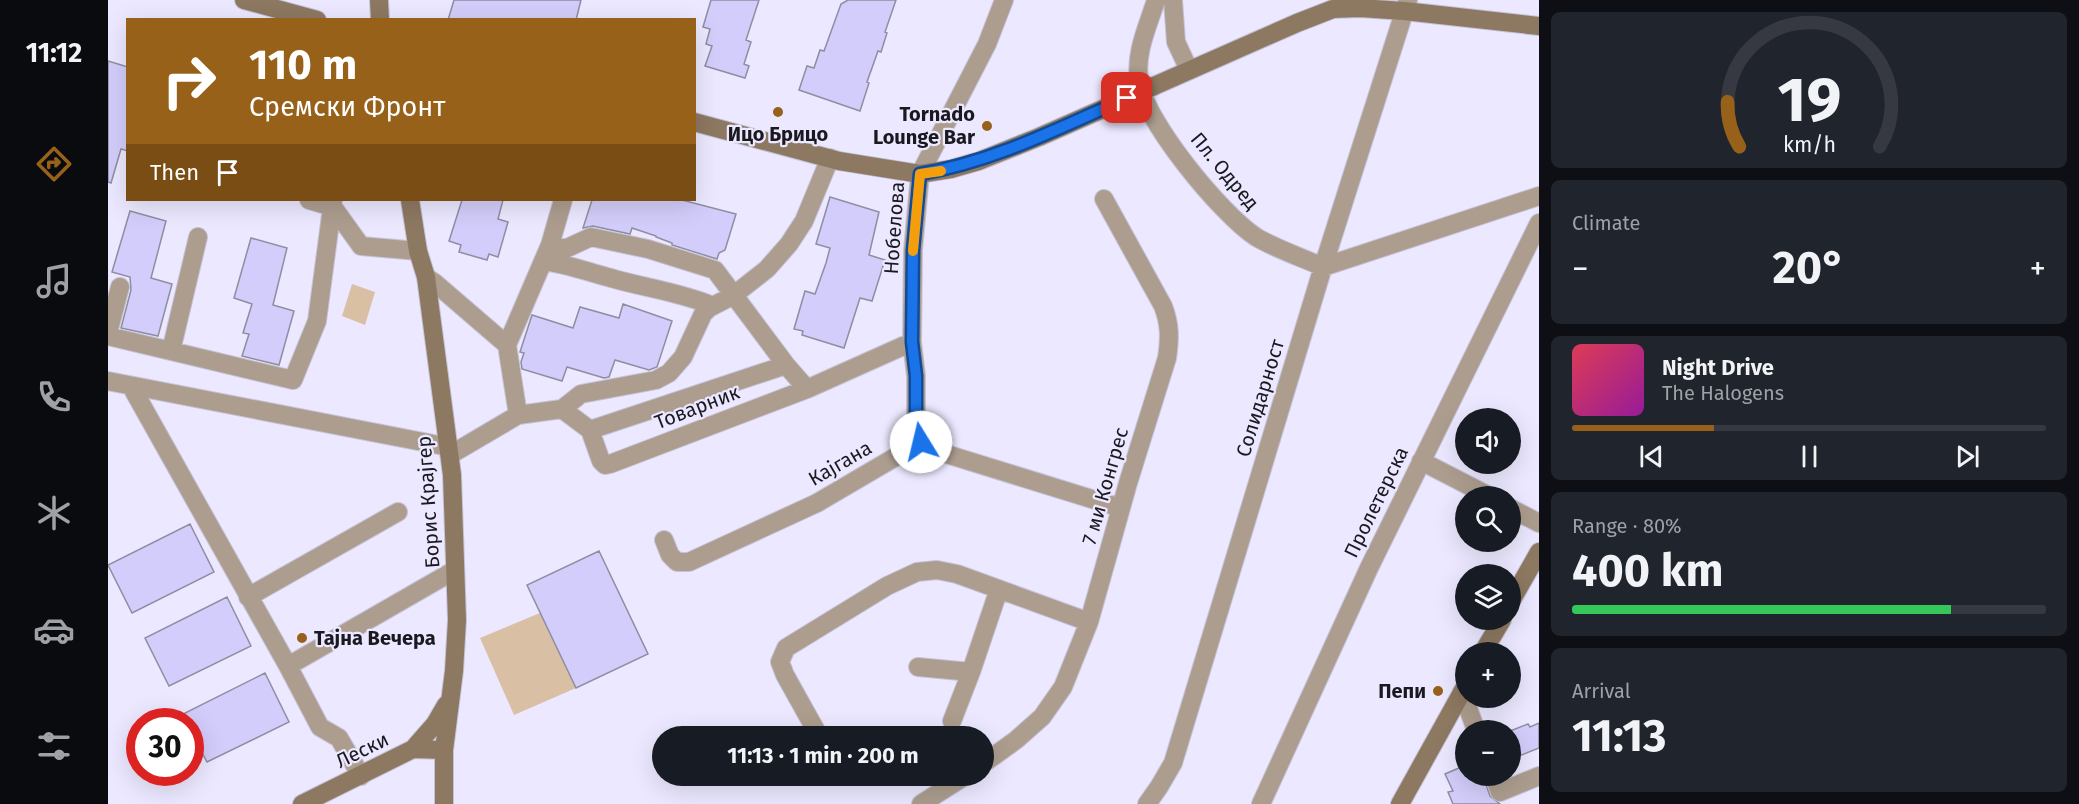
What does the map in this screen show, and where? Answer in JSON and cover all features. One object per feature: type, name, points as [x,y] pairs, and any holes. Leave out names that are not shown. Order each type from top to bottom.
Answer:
[{"type":"street","points":[[244,0],[309,18]]},
{"type":"street","points":[[379,0],[380,18]]},
{"type":"street","name":"Нобелова","points":[[921,442],[916,416],[916,376],[912,342],[913,250],[920,174],[987,44],[1004,0]]},
{"type":"street","name":"Пл. Одред","points":[[1156,0],[1139,51],[1138,82],[1163,130],[1199,182],[1238,224],[1258,238],[1323,267]]},
{"type":"street","points":[[1173,0],[1176,42],[1189,70]]},
{"type":"street","points":[[696,123],[830,158],[920,174],[979,161],[1333,9],[1406,6],[1539,26]]},
{"type":"street","name":"Солидарност","points":[[1147,804],[1173,763],[1323,267],[1406,6]]},
{"type":"street","points":[[108,381],[450,451],[526,414],[562,409],[581,394],[656,380],[669,373],[683,357],[704,314],[713,306],[734,295],[767,269],[789,244],[804,221],[830,158]]},
{"type":"street","points":[[1323,267],[1539,196]]},
{"type":"street","name":"7 ми Конгрес","points":[[994,756],[1042,717],[1063,687],[1089,622],[1167,358],[1170,339],[1169,322],[1159,297],[1104,199]]},
{"type":"street","points":[[317,201],[333,203],[361,246],[418,251]]},
{"type":"street","name":"Борис Крајгер","points":[[410,201],[418,251],[426,278],[450,451],[457,620],[444,752],[444,803]]},
{"type":"street","points":[[526,414],[515,395],[507,345],[547,253],[563,201]]},
{"type":"street","points":[[120,287],[108,334],[293,380],[317,321],[333,203]]},
{"type":"street","name":"Пролетерска","points":[[1261,804],[1369,568],[1539,223]]},
{"type":"street","points":[[171,351],[198,237]]},
{"type":"street","points":[[547,253],[565,249],[591,237],[648,249],[715,270],[786,365],[807,389]]},
{"type":"street","points":[[547,253],[569,264],[610,278],[660,288],[713,306]]},
{"type":"street","points":[[426,278],[435,283],[507,345]]},
{"type":"street","name":"Товарник","points":[[590,430],[601,461],[604,465],[610,464],[807,389],[912,342]]},
{"type":"street","points":[[562,409],[590,430],[786,365]]},
{"type":"street","points":[[131,386],[288,666],[320,728],[339,738],[361,776]]},
{"type":"street","points":[[921,442],[943,453],[1121,508]]},
{"type":"street","name":"Кајгана","points":[[664,540],[670,555],[677,562],[689,562],[817,503],[921,442]]},
{"type":"street","points":[[1422,461],[1470,486]]},
{"type":"street","points":[[248,597],[398,513]]},
{"type":"street","points":[[1521,513],[1539,522]]},
{"type":"street","points":[[1521,584],[1539,552]]},
{"type":"street","points":[[288,666],[455,570]]},
{"type":"street","points":[[813,726],[780,662],[786,648],[887,586],[917,572],[937,570],[957,574],[1089,622]]},
{"type":"street","points":[[952,721],[999,590]]},
{"type":"street","points":[[918,667],[971,672]]},
{"type":"street","points":[[444,803],[436,776],[429,765],[410,756],[408,752],[435,724],[450,698]]},
{"type":"street","points":[[1400,804],[1455,703]]},
{"type":"street","name":"Лески","points":[[302,804],[408,752],[444,752]]},
{"type":"street","points":[[1521,783],[1539,776]]},
{"type":"street","points":[[921,804],[949,786]]},
{"type":"street","points":[[1498,786],[1500,792],[1515,786]]},
{"type":"shaded area","points":[[352,284],[375,292],[365,325],[342,316]]},
{"type":"shaded area","points":[[540,613],[576,688],[514,715],[480,638]]},
{"type":"building","points":[[454,0],[581,0],[576,18],[449,18]]},
{"type":"building","points":[[711,0],[759,0],[746,40],[751,42],[744,64],[749,66],[745,78],[705,66],[712,46],[706,44],[710,29],[703,27]]},
{"type":"building","points":[[848,0],[896,0],[881,52],[878,51],[867,82],[869,83],[860,111],[799,90],[807,66],[814,68],[820,50],[824,51],[841,4]]},
{"type":"building","points":[[108,61],[126,66],[126,150],[121,149],[111,183],[108,182]]},
{"type":"building","points":[[830,197],[879,212],[869,255],[885,260],[872,301],[860,298],[844,348],[802,335],[803,331],[794,329],[805,291],[815,294],[826,263],[830,248],[816,244]]},
{"type":"building","points":[[462,201],[503,201],[498,219],[508,222],[498,257],[489,254],[487,260],[459,252],[461,245],[449,241]]},
{"type":"building","points":[[592,201],[686,201],[736,214],[725,250],[719,253],[717,259],[672,245],[656,236],[632,228],[630,234],[593,226],[583,228]]},
{"type":"building","points":[[130,211],[166,221],[151,278],[172,284],[158,336],[121,328],[131,290],[130,277],[112,272]]},
{"type":"building","points":[[251,238],[287,248],[273,305],[294,311],[279,365],[242,356],[249,334],[243,333],[252,304],[234,298]]},
{"type":"building","points":[[623,304],[672,321],[657,367],[649,370],[615,360],[609,377],[604,378],[567,367],[562,381],[522,369],[521,362],[524,353],[520,352],[532,315],[573,328],[580,307],[619,318]]},
{"type":"building","points":[[190,524],[214,572],[132,613],[108,565]]},
{"type":"building","points":[[599,551],[648,654],[576,688],[527,585]]},
{"type":"building","points":[[227,597],[251,646],[169,686],[145,638]]},
{"type":"building","points":[[265,673],[289,722],[207,762],[204,756],[204,708],[195,708]]},
{"type":"building","points":[[1539,723],[1539,748],[1521,755],[1521,727],[1528,724],[1530,727]]},
{"type":"building","points":[[1455,770],[1455,786],[1486,786],[1490,796],[1500,804],[1453,804],[1448,792],[1453,791],[1445,774]]},
{"type":"slow traffic","points":[[913,251],[920,174],[941,171]]},
{"type":"place","name":"Ицо Брицо","points":[[778,112]]},
{"type":"place","name":"Tornado Lounge Bar","points":[[987,126]]},
{"type":"place","name":"Тајна Вечера","points":[[302,638]]},
{"type":"place","name":"Пепи","points":[[1438,691]]},
{"type":"route","points":[[921,442],[916,416],[916,376],[912,342],[913,250],[920,174],[979,161],[1127,98]]}]
